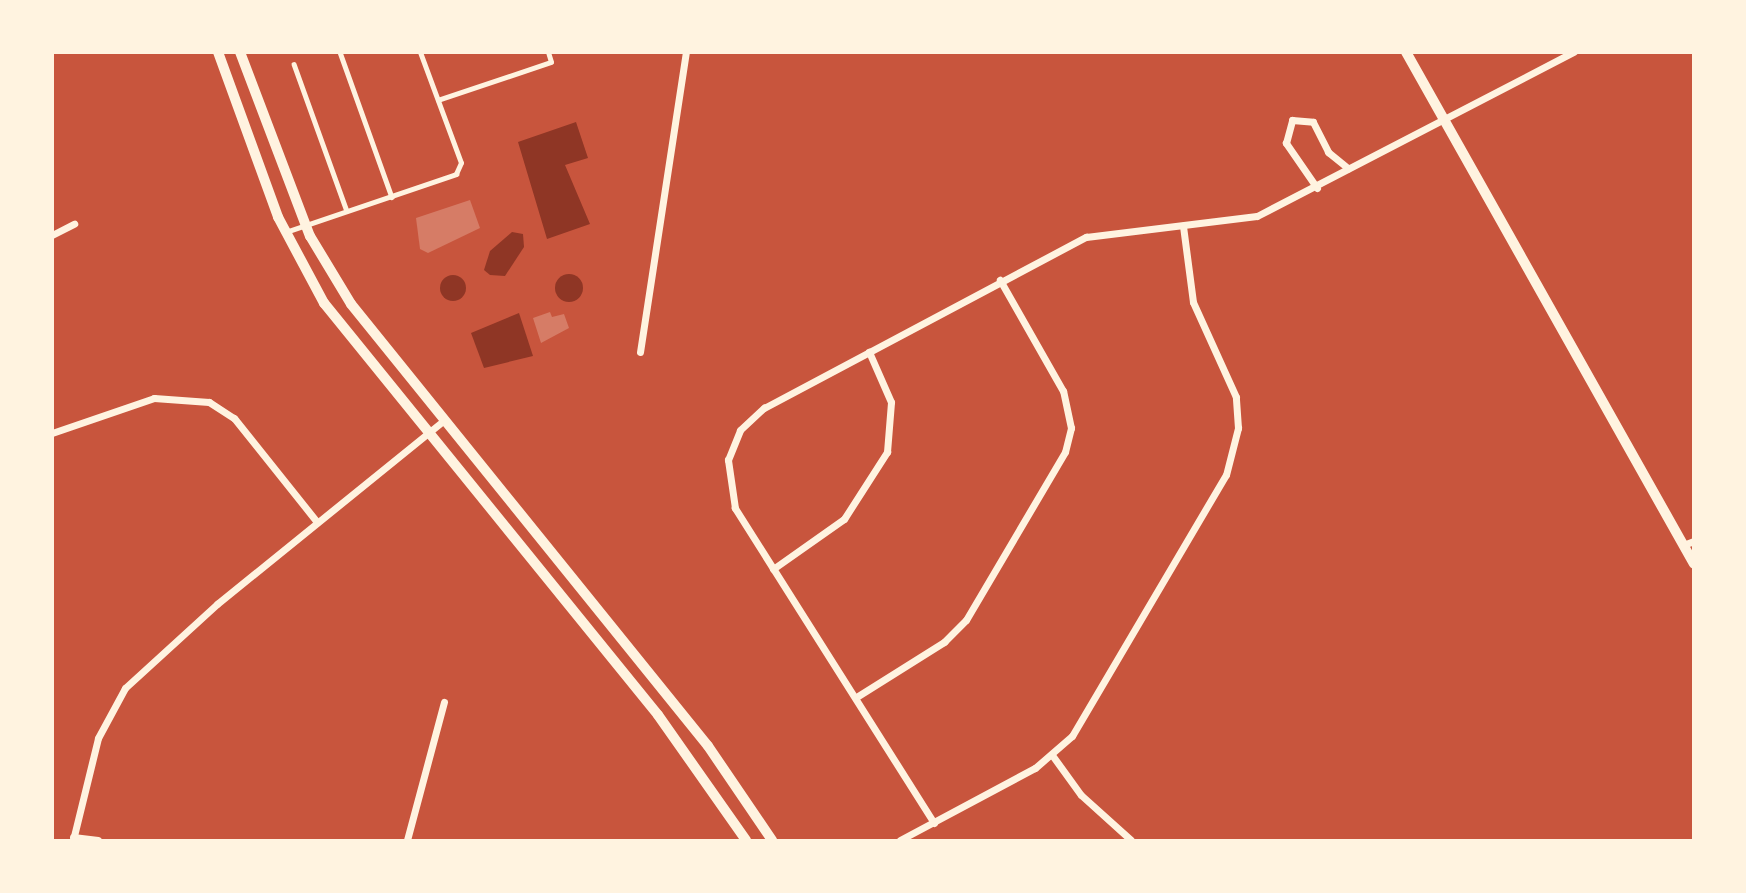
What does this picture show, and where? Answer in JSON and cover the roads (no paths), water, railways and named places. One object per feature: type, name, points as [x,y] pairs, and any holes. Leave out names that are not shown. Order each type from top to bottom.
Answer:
[{"type":"street","points":[[218,52],[286,232],[339,324],[657,715],[746,841]]},
{"type":"street","points":[[240,52],[306,225],[367,327],[708,746],[772,841]]},
{"type":"street","points":[[640,352],[686,52]]},
{"type":"street","points":[[1406,52],[1688,543],[1693,564]]},
{"type":"street","points":[[934,823],[858,696],[735,508],[727,477],[732,444],[764,408],[1000,280],[1104,231],[1242,221],[1317,188],[1441,117],[1574,52]]},
{"type":"street","points":[[1317,188],[1286,143],[1292,120],[1312,122],[1328,152],[1348,168]]},
{"type":"street","points":[[52,235],[74,225]]},
{"type":"street","points":[[900,841],[1052,755],[1091,711],[1202,523],[1236,444],[1236,397],[1193,302],[1184,226]]},
{"type":"street","points":[[858,696],[944,642],[966,620],[1069,441],[1063,391],[1000,280]]},
{"type":"street","points":[[773,569],[844,519],[887,452],[891,402],[869,352]]},
{"type":"street","points":[[52,433],[154,398],[209,402],[234,418],[317,522]]},
{"type":"street","points":[[97,841],[73,839],[98,738],[125,688],[317,522],[443,421]]},
{"type":"street","points":[[407,841],[444,702]]},
{"type":"street","points":[[1052,755],[1080,795],[1131,841]]},
{"type":"lane","points":[[340,52],[392,197]]},
{"type":"lane","points":[[286,232],[456,174],[461,163],[420,52]]},
{"type":"lane","points":[[438,100],[551,62],[548,52]]},
{"type":"lane","points":[[294,64],[347,211]]}]
